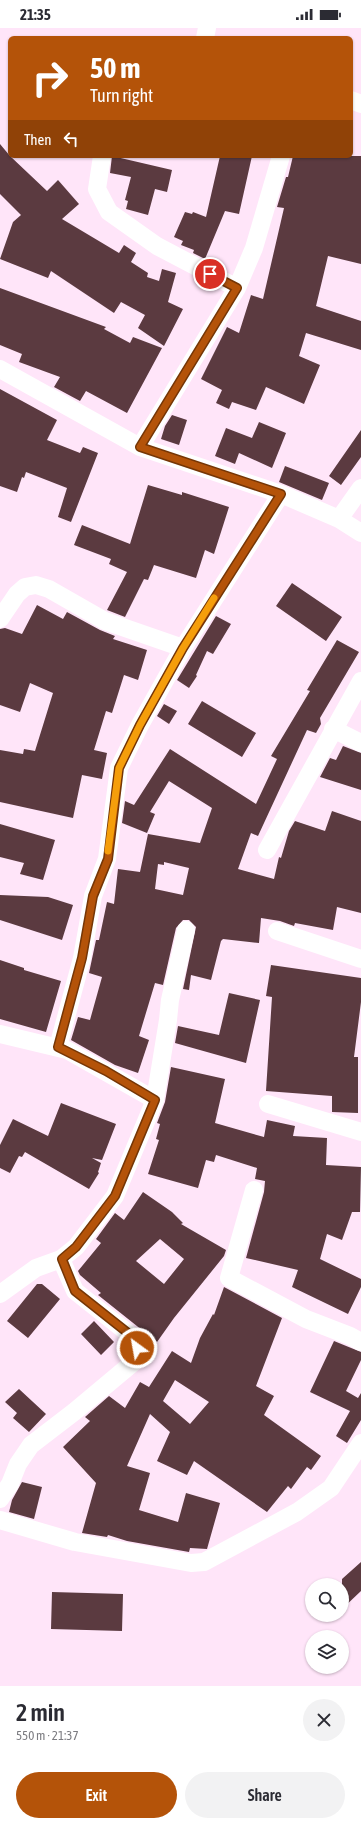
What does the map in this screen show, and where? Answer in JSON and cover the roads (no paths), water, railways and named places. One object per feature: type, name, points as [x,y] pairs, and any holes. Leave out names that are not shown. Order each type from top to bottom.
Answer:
[{"type":"street","points":[[102,158],[97,189],[109,212],[157,246],[237,288]]},
{"type":"street","points":[[140,447],[237,288],[254,248],[280,158]]},
{"type":"street","points":[[0,369],[38,388],[140,447],[281,494],[339,519],[361,533]]},
{"type":"street","points":[[339,519],[361,488]]},
{"type":"street","points":[[58,1047],[82,958],[93,896],[108,859],[119,768],[140,725],[183,648],[281,494]]},
{"type":"street","points":[[0,619],[17,594],[25,587],[36,585],[49,589],[105,621],[183,648]]},
{"type":"street","points":[[267,850],[361,681]]},
{"type":"street","points":[[333,729],[361,743]]},
{"type":"street","points":[[0,1294],[36,1268],[62,1259],[76,1247],[115,1196],[155,1100],[170,1000],[186,930]]},
{"type":"street","points":[[277,931],[361,959]]},
{"type":"street","points":[[0,1034],[58,1047],[106,1071],[155,1100]]},
{"type":"street","points":[[268,1104],[361,1132]]},
{"type":"street","points":[[254,1190],[229,1278],[306,1319],[350,1336],[361,1342]]},
{"type":"street","points":[[0,1499],[10,1484],[18,1464],[31,1445],[111,1382],[133,1363],[136,1356],[137,1348],[133,1337],[75,1291],[62,1259]]},
{"type":"street","points":[[0,1520],[75,1542],[191,1563],[204,1562],[297,1512],[331,1488],[361,1443]]}]
